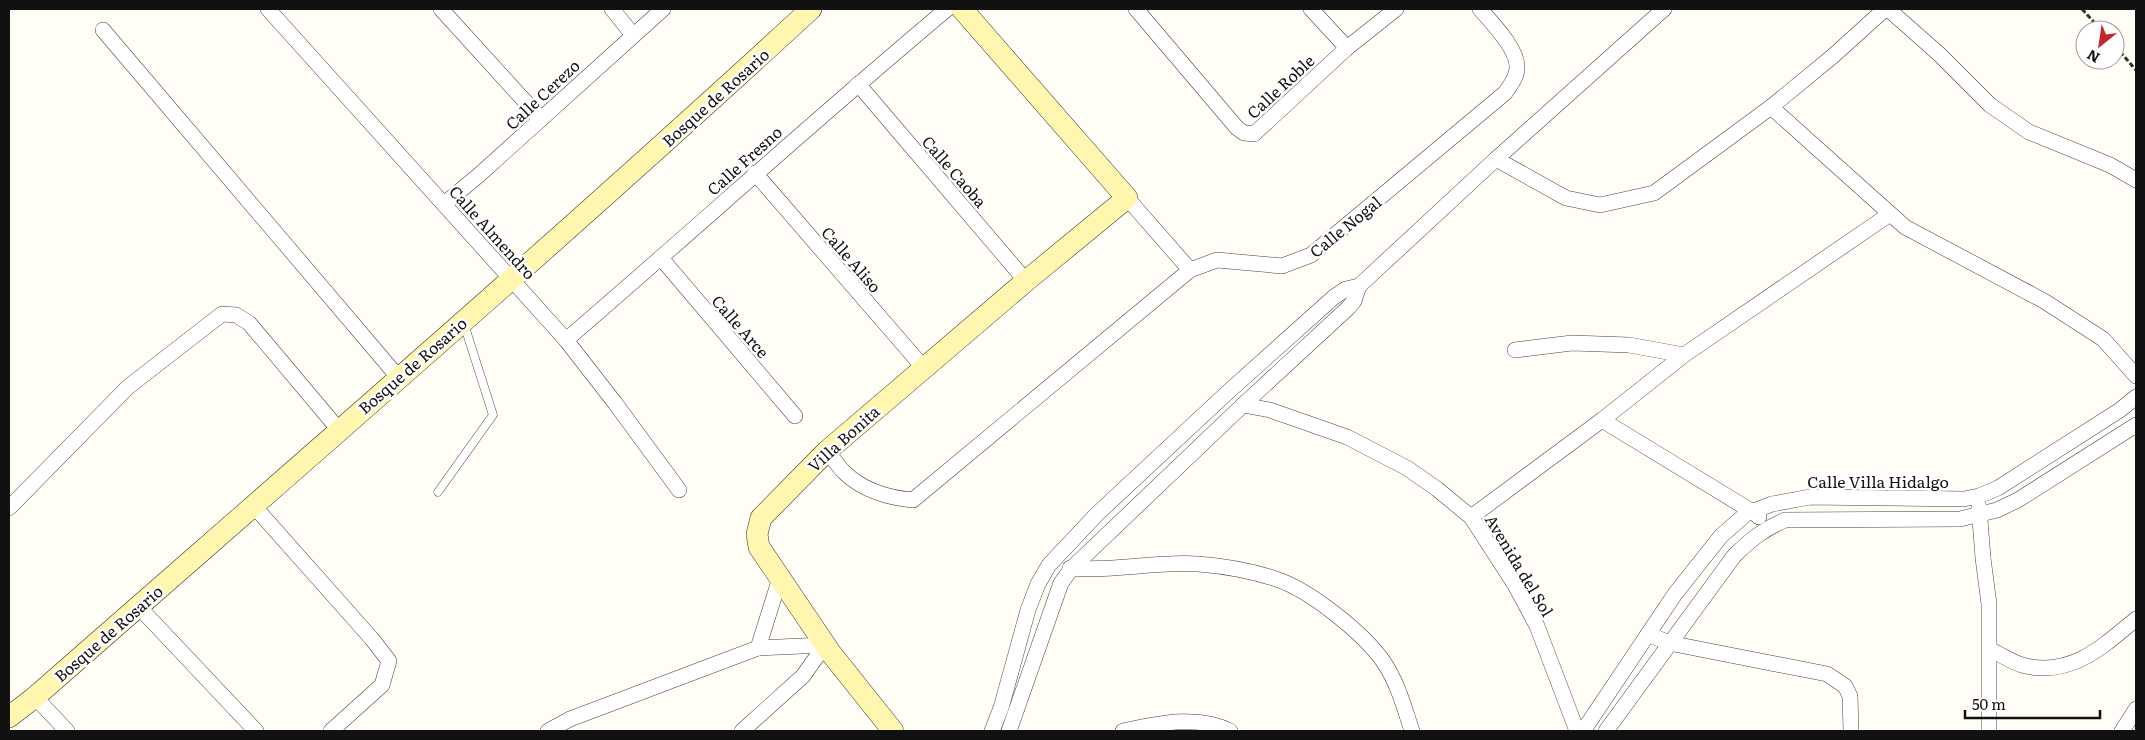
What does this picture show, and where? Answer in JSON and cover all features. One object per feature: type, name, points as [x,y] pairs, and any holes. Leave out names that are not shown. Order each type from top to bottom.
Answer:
[{"type":"main road","name":"Bosque de Rosario","points":[[9,716],[35,697],[512,278],[685,125],[811,9]]},
{"type":"main road","points":[[962,9],[1128,198]]},
{"type":"main road","name":"Villa Bonita","points":[[892,731],[825,645],[759,547],[757,534],[761,518],[827,451],[922,368],[1026,280],[1128,198]]},
{"type":"street","name":"Calle Almendro","points":[[268,9],[566,340],[679,490]]},
{"type":"street","points":[[442,9],[541,119]]},
{"type":"street","points":[[612,9],[633,35]]},
{"type":"street","name":"Calle Cerezo","points":[[444,204],[480,175],[663,9]]},
{"type":"street","name":"Calle Fresno","points":[[566,340],[755,173],[947,9]]},
{"type":"street","name":"Calle Roble","points":[[1136,9],[1237,128],[1244,133],[1254,134],[1347,48],[1396,9]]},
{"type":"street","points":[[1311,9],[1347,48]]},
{"type":"street","name":"Calle Nogal","points":[[827,451],[845,473],[867,487],[890,498],[912,500],[1190,270],[1217,260],[1282,266],[1311,255],[1505,93],[1514,80],[1517,70],[1516,57],[1503,37],[1480,9]]},
{"type":"street","points":[[1008,731],[1059,586],[1072,568],[1348,308],[1354,301],[1359,286],[1664,9]]},
{"type":"street","points":[[1496,160],[1566,198],[1600,205],[1654,193],[1771,107],[1834,56],[1886,9],[1939,54],[1990,105],[2029,132],[2110,165],[2136,180]]},
{"type":"street","points":[[103,30],[398,378]]},
{"type":"street","name":"Calle Caoba","points":[[858,84],[1026,280]]},
{"type":"street","points":[[1771,107],[1905,227],[2059,310],[2103,340],[2136,376]]},
{"type":"street","name":"Calle Aliso","points":[[755,173],[922,368]]},
{"type":"street","points":[[1128,198],[1190,270]]},
{"type":"street","points":[[1471,517],[1602,420],[1684,355],[1890,214]]},
{"type":"street","name":"Calle Arce","points":[[661,258],[796,416]]},
{"type":"street","points":[[992,731],[1001,708],[1028,610],[1038,584],[1049,565],[1098,514],[1228,392],[1334,297],[1346,289],[1359,286]]},
{"type":"street","points":[[9,508],[128,387],[222,314],[236,315],[249,323],[339,430]]},
{"type":"street","points":[[1515,350],[1572,343],[1629,345],[1684,355]]},
{"type":"street","name":"Calle Villa Hidalgo","points":[[1583,731],[1675,594],[1721,536],[1734,523],[1772,504],[1810,497],[1964,499],[1980,496],[1998,488],[2120,410],[2136,397]]},
{"type":"street","name":"Avenida del Sol","points":[[1243,405],[1270,410],[1347,437],[1407,468],[1438,489],[1471,517],[1515,585],[1537,626],[1577,731]]},
{"type":"street","points":[[1602,420],[1753,512],[1769,527]]},
{"type":"street","points":[[1606,731],[1734,556],[1754,537],[1769,527],[1785,520],[1960,519],[1997,510],[2018,500],[2136,425]]},
{"type":"street","points":[[1980,496],[1979,515],[1989,604],[1991,650],[1989,731]]},
{"type":"street","points":[[253,505],[372,639],[389,662],[382,685],[331,731]]},
{"type":"street","points":[[1049,565],[1072,568],[1198,564],[1247,572],[1278,580],[1320,602],[1362,636],[1384,662],[1398,688],[1412,731]]},
{"type":"street","points":[[758,648],[780,578]]},
{"type":"street","points":[[138,606],[256,731]]},
{"type":"street","points":[[1991,650],[2025,666],[2070,665],[2095,652],[2136,620]]},
{"type":"street","points":[[1648,634],[1669,643],[1827,674],[1845,686],[1850,696],[1851,731]]},
{"type":"street","points":[[548,731],[570,719],[758,648],[825,645]]},
{"type":"street","points":[[742,731],[803,676],[825,645]]},
{"type":"street","points":[[35,697],[67,731]]},
{"type":"street","points":[[2122,731],[2136,709]]},
{"type":"street","points":[[1123,731],[1151,728],[1167,722],[1198,722],[1230,731]]},
{"type":"lane","points":[[438,492],[493,416],[463,321]]},
{"type":"path","points":[[2082,9],[2092,20]]},
{"type":"path","points":[[2125,57],[2136,70]]}]
